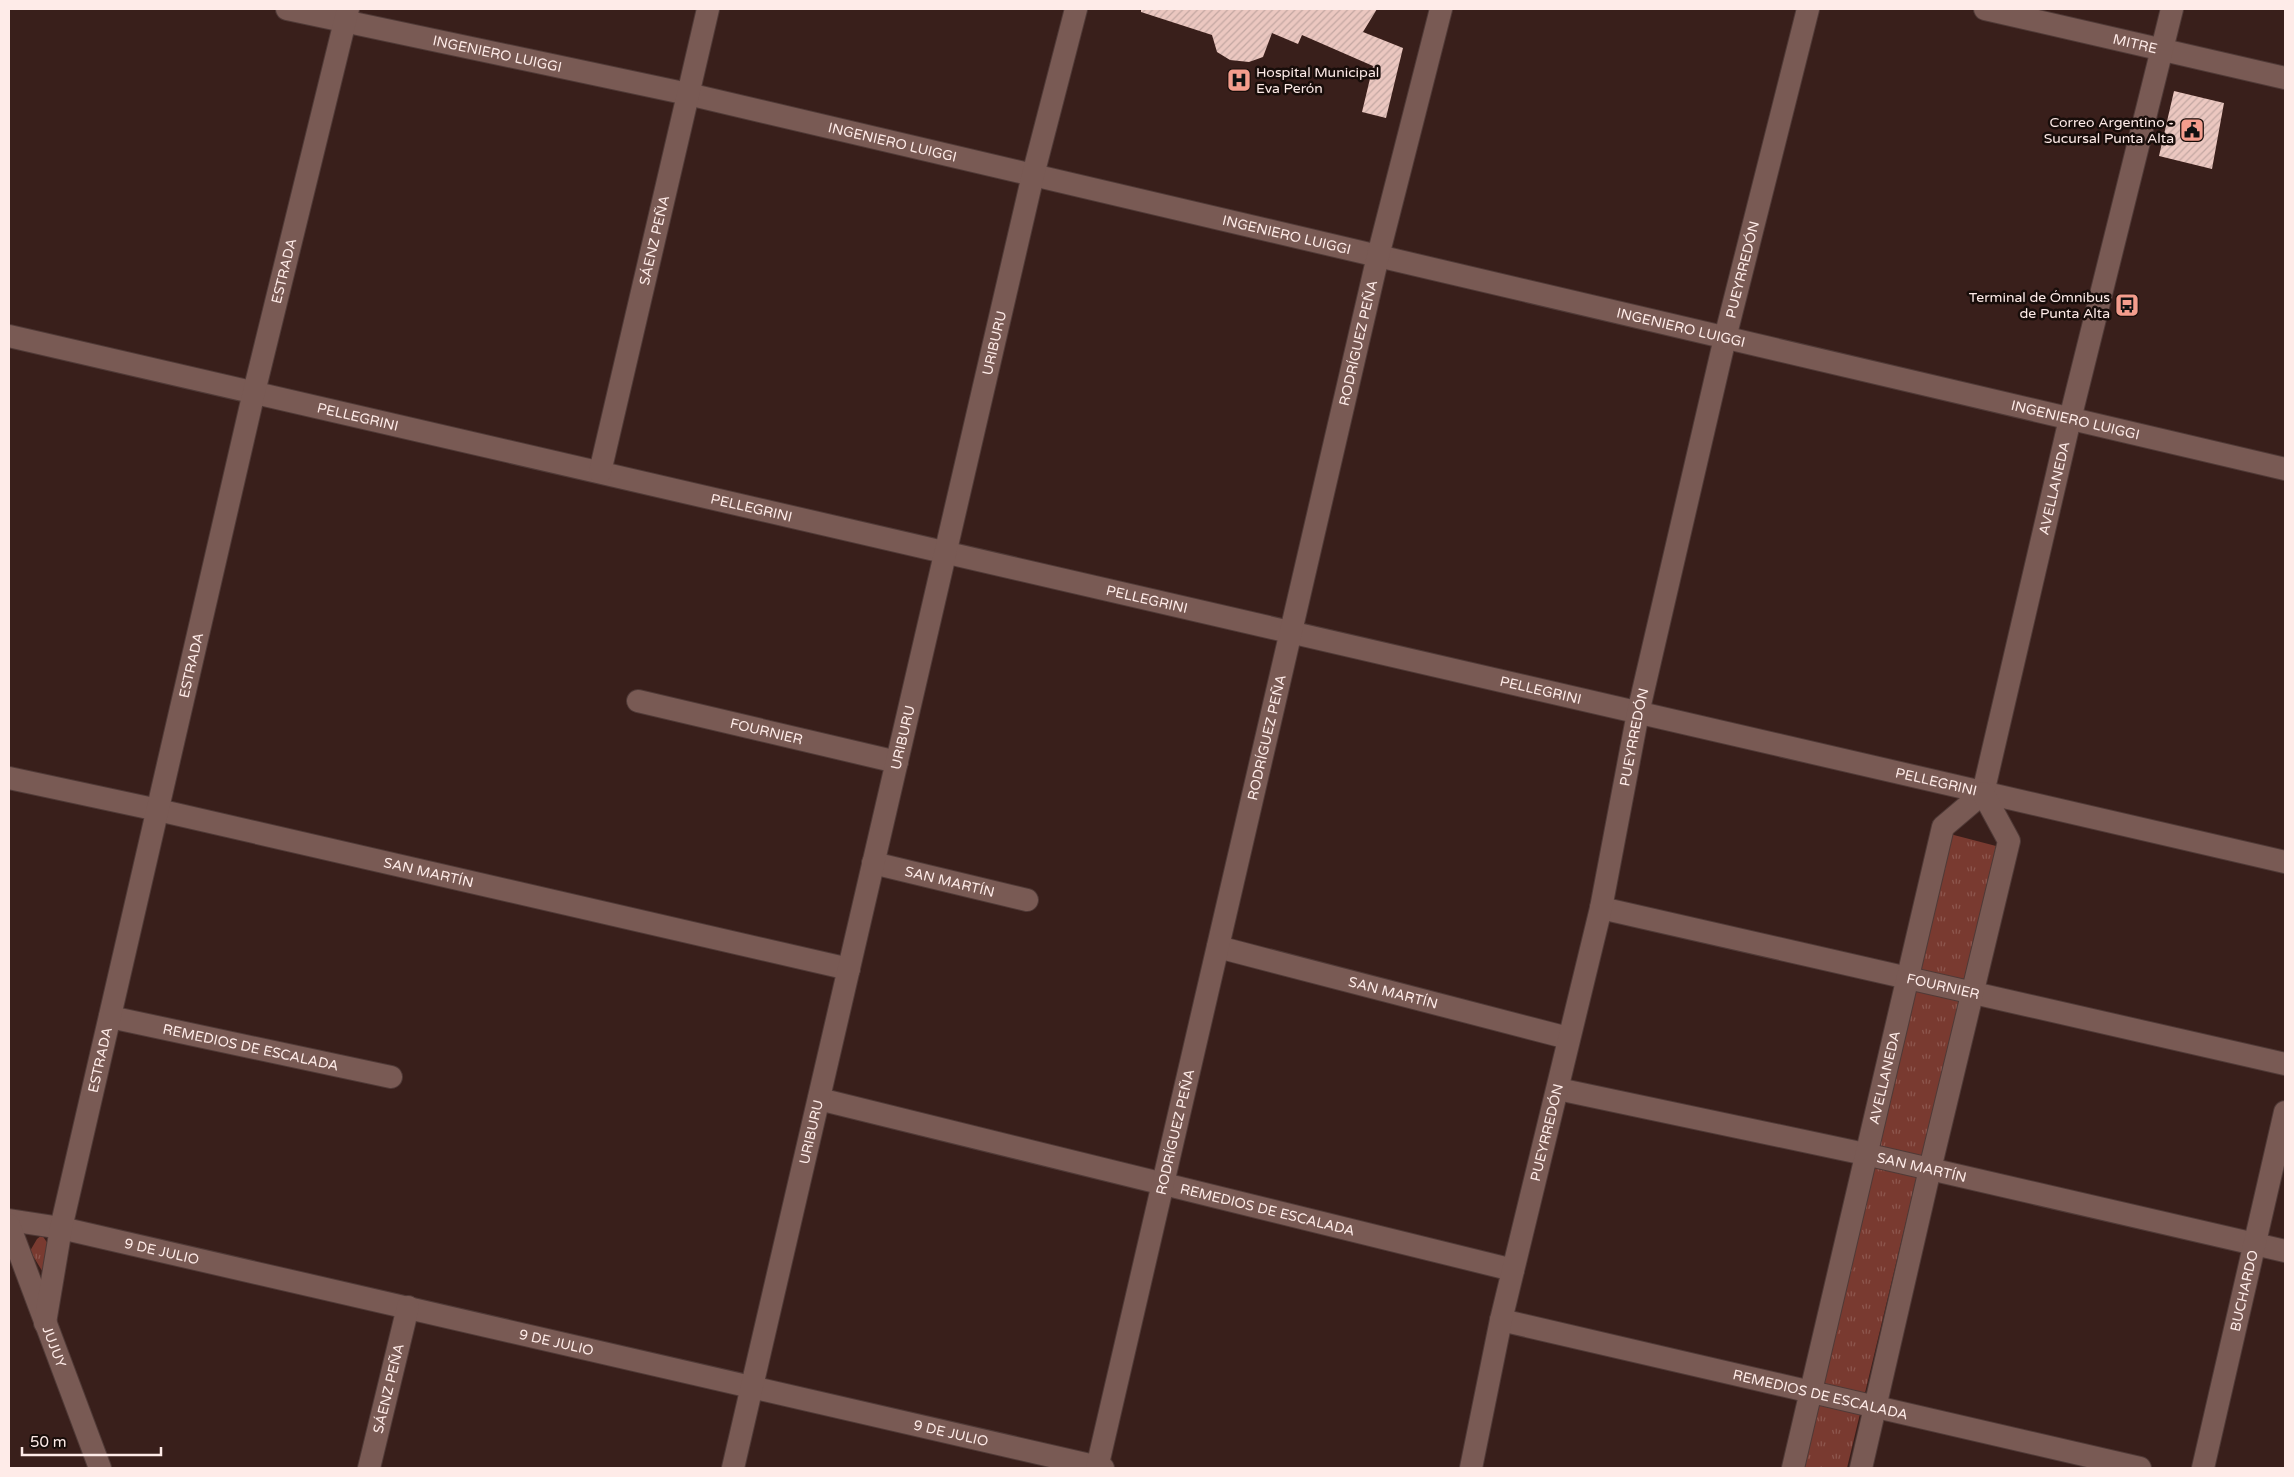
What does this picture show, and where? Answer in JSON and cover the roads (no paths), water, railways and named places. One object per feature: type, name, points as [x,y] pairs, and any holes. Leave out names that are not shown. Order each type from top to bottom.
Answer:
[{"type":"street","name":"INGENIERO LUIGGI","points":[[287,9],[347,16],[688,94],[2285,469]]},
{"type":"street","name":"SÁENZ PEÑA","points":[[600,472],[708,9]]},
{"type":"street","name":"URIBURU","points":[[733,1468],[1033,175],[1076,9]]},
{"type":"street","name":"RODRÍGUEZ PEÑA","points":[[1099,1468],[1378,256],[1441,9]]},
{"type":"street","name":"PUEYRREDÓN","points":[[1471,1468],[1501,1320],[1601,908],[1638,713],[1725,338],[1808,9]]},
{"type":"street","name":"MITRE","points":[[1985,9],[2285,78]]},
{"type":"street","name":"AVELLANEDA","points":[[1793,1468],[1943,827],[1983,792],[2070,419],[2172,9]]},
{"type":"street","name":"ESTRADA","points":[[45,1323],[61,1228],[254,392],[347,16]]},
{"type":"street","name":"PELLEGRINI","points":[[9,336],[2285,862]]},
{"type":"street","name":"FOURNIER","points":[[638,701],[897,762]]},
{"type":"street","name":"SAN MARTÍN","points":[[9,778],[158,810],[849,969]]},
{"type":"street","points":[[1861,1468],[1930,1169],[2010,841],[1983,792]]},
{"type":"street","name":"SAN MARTÍN","points":[[874,863],[1027,900]]},
{"type":"street","name":"FOURNIER","points":[[1601,908],[1907,976],[1973,993],[2285,1064]]},
{"type":"street","name":"SAN MARTÍN","points":[[1218,947],[1568,1038]]},
{"type":"street","name":"REMEDIOS DE ESCALADA","points":[[110,1017],[391,1078]]},
{"type":"street","name":"SAN MARTÍN","points":[[1558,1088],[1865,1154],[2285,1252]]},
{"type":"street","name":"REMEDIOS DE ESCALADA","points":[[819,1099],[1513,1270]]},
{"type":"street","name":"BUCHARDO","points":[[2203,1468],[2285,1112]]},
{"type":"street","name":"9 DE JULIO","points":[[9,1220],[61,1228],[1099,1468]]},
{"type":"street","name":"JUJUY","points":[[9,1225],[100,1468]]},
{"type":"street","name":"SÁENZ PEÑA","points":[[369,1468],[408,1307]]},
{"type":"street","name":"REMEDIOS DE ESCALADA","points":[[1501,1320],[1811,1392],[1875,1409],[2140,1468]]},
{"type":"place","name":"Hospital Municipal Eva Perón","points":[[1239,80]]},
{"type":"place","name":"Correo Argentino - Sucursal Punta Alta","points":[[2192,130]]},
{"type":"place","name":"Terminal de Ómnibus de Punta Alta","points":[[2127,305]]}]
